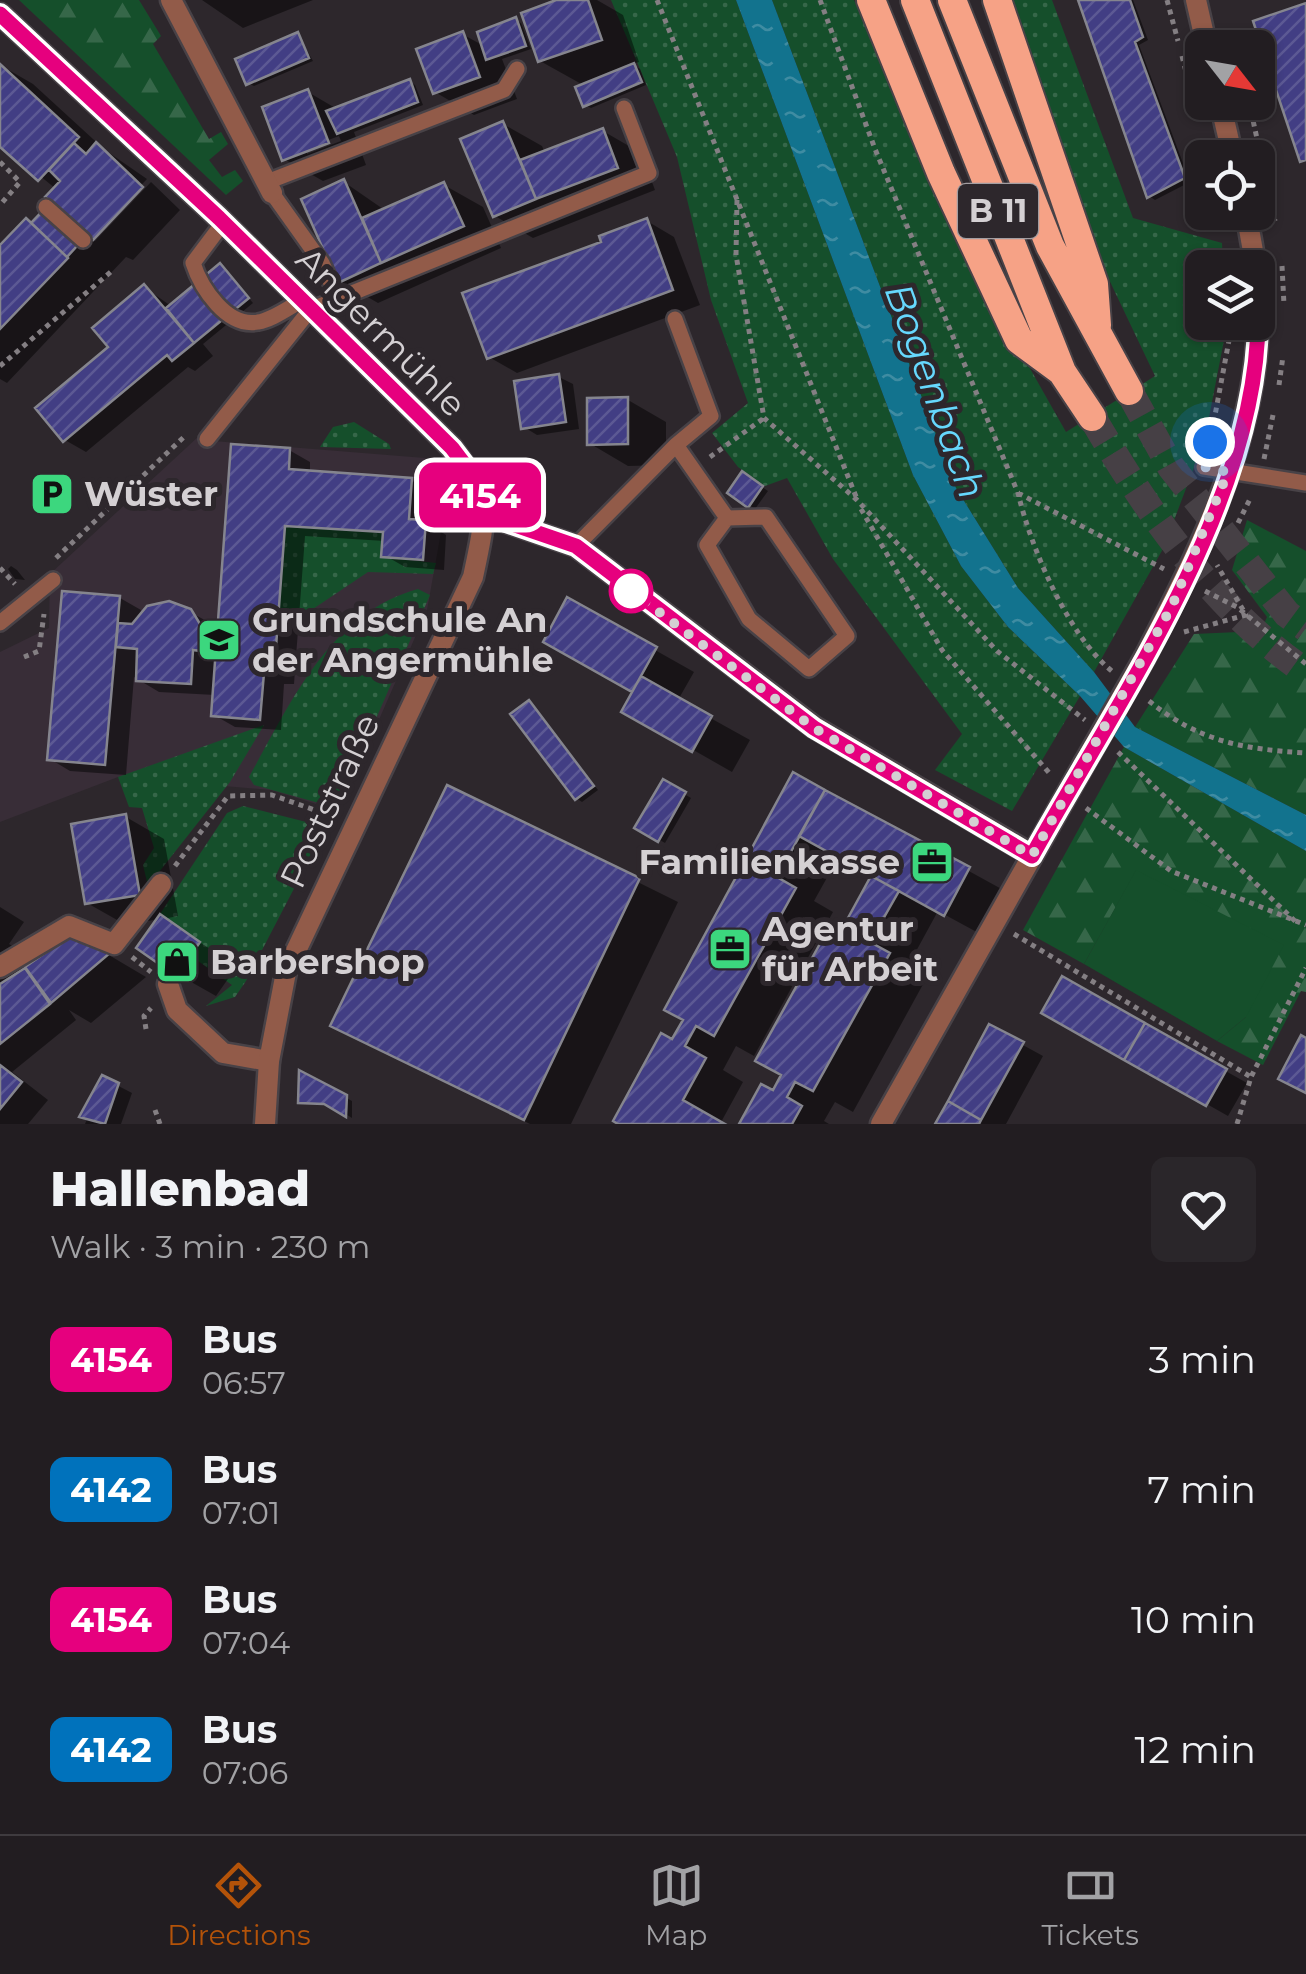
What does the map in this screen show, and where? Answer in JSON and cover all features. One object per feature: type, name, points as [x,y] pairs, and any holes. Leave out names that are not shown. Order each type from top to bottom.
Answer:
[{"type":"highway","name":"B 11","points":[[871,0],[941,173],[1019,340],[1062,372]]},
{"type":"highway","name":"B 11","points":[[915,0],[1062,372],[1092,417]]},
{"type":"highway","name":"B 11","points":[[952,0],[1050,246],[1098,342],[1128,390]]},
{"type":"highway","name":"B 11","points":[[996,0],[1094,284],[1098,342]]},
{"type":"street","points":[[170,0],[270,187]]},
{"type":"street","points":[[1196,0],[1204,30]]},
{"type":"street","name":"Angermühle","points":[[0,14],[223,223],[452,448],[474,477],[486,515]]},
{"type":"street","points":[[881,1124],[1146,657],[1185,580],[1228,472],[1246,410],[1254,340]]},
{"type":"street","points":[[486,515],[576,546],[814,728],[1032,856]]},
{"type":"street","name":"Poststraße","points":[[265,1124],[269,1061],[286,972],[473,577],[486,515]]},
{"type":"street","points":[[0,967],[69,926],[114,944],[161,884]]},
{"type":"street","points":[[168,984],[177,1010],[222,1053],[269,1061]]},
{"type":"lane","points":[[338,299],[322,263],[270,187],[504,90],[516,69]]},
{"type":"lane","points":[[223,223],[193,263],[198,281],[228,316],[248,323],[263,322],[338,299],[648,173],[624,108]]},
{"type":"lane","points":[[46,207],[83,240]]},
{"type":"lane","points":[[208,439],[306,306]]},
{"type":"lane","points":[[576,546],[676,445],[711,416],[675,319]]},
{"type":"lane","points":[[676,445],[695,467],[726,518]]},
{"type":"lane","points":[[1204,467],[1262,473],[1306,483]]},
{"type":"lane","points":[[766,517],[847,636],[809,669],[748,619],[708,545],[726,518],[766,517]]},
{"type":"lane","points":[[0,623],[53,580]]},
{"type":"path","points":[[657,0],[880,549],[942,650],[1051,775]]},
{"type":"path","points":[[820,0],[876,149],[1018,493],[1028,535],[1087,646],[1100,661]]},
{"type":"path","points":[[1167,0],[1185,68]]},
{"type":"path","points":[[0,162],[20,182],[0,204]]},
{"type":"path","points":[[737,200],[736,255],[764,418],[857,500],[997,651],[1064,700]]},
{"type":"path","points":[[0,366],[112,270]]},
{"type":"path","points":[[1204,467],[1228,340]]},
{"type":"path","points":[[695,467],[764,418]]},
{"type":"path","points":[[52,561],[188,433]]},
{"type":"path","points":[[1018,493],[1164,570]]},
{"type":"path","points":[[1156,584],[1171,556]]},
{"type":"path","points":[[1218,565],[1246,615]]},
{"type":"path","points":[[1205,591],[1246,615],[1306,664]]},
{"type":"path","points":[[24,657],[39,651],[44,611]]},
{"type":"path","points":[[1182,633],[1246,615]]},
{"type":"path","points":[[1174,720],[1242,749],[1306,753]]},
{"type":"path","points":[[1143,776],[1296,922]]},
{"type":"path","points":[[161,884],[228,796],[272,795],[329,814]]},
{"type":"path","points":[[1086,808],[1171,871],[1306,925]]},
{"type":"path","points":[[1014,934],[1252,1077]]},
{"type":"path","points":[[114,944],[168,984]]},
{"type":"path","points":[[1237,1124],[1252,1077],[1305,966]]},
{"type":"path","points":[[155,1110],[160,1124]]},
{"type":"shaded area","name":"Grundschule An der Angermühle","points":[[199,436],[214,441],[425,458],[447,499],[427,610],[339,811],[271,790],[118,777],[0,822],[0,652],[49,628],[50,574]]},
{"type":"green space","points":[[19,0],[139,0],[161,36],[153,44],[209,139],[221,132],[228,144],[209,160],[222,177],[235,170],[243,181],[226,195]]},
{"type":"green space","points":[[611,0],[736,0],[913,475],[961,566],[1008,627],[1080,696],[1012,811],[935,770],[962,734],[833,559],[787,478],[765,486],[738,467],[712,433],[748,403],[711,300],[677,157]]},
{"type":"green space","points":[[772,0],[854,0],[976,273],[1066,432],[1155,376],[1073,204],[1007,0],[1052,0],[1133,218],[1222,243],[1222,250],[1185,250],[1185,340],[1224,340],[1205,438],[1164,547],[1094,672],[1018,588],[956,488]]},
{"type":"green space","points":[[354,422],[391,449],[320,447],[333,427]]},
{"type":"green space","points":[[1247,520],[1306,551],[1306,815],[1135,727],[1194,634],[1261,631],[1267,617],[1232,570]]},
{"type":"green space","points":[[285,526],[383,532],[381,557],[436,563],[433,574],[368,572],[301,617],[278,620]]},
{"type":"green space","points":[[418,589],[430,595],[337,808],[254,785],[249,777],[316,664],[360,618],[387,601]]},
{"type":"green space","points":[[264,725],[230,782],[148,886],[143,865],[154,848],[142,808],[129,807],[118,777]]},
{"type":"green space","points":[[1124,747],[1306,851],[1306,992],[1301,991],[1263,1065],[1217,1041],[1246,1017],[1136,871],[1084,964],[1023,930]]},
{"type":"green space","points":[[243,806],[326,827],[246,981],[235,997],[206,1006],[232,985],[191,956],[199,941],[160,914],[227,813]]},
{"type":"green space","points":[[1136,870],[1284,945],[1246,1017],[1217,1041],[1084,964]]},
{"type":"water","points":[[736,0],[772,0],[956,488],[1018,588],[1094,672],[1135,727],[1306,815],[1306,851],[1124,747],[1080,696],[1008,627],[961,566],[913,475]]},
{"type":"building","points":[[556,0],[588,0],[602,40],[538,62],[521,13]]},
{"type":"building","points":[[1078,0],[1130,0],[1143,37],[1135,42],[1185,178],[1147,198]]},
{"type":"building","points":[[1306,3],[1306,160],[1300,162],[1275,87],[1275,30],[1256,30],[1253,21]]},
{"type":"building","points":[[516,17],[526,46],[486,60],[477,32]]},
{"type":"building","points":[[463,31],[480,77],[433,94],[416,49]]},
{"type":"building","points":[[298,32],[309,58],[246,85],[235,59]]},
{"type":"building","points":[[634,63],[642,82],[583,107],[575,87]]},
{"type":"building","points":[[0,64],[79,137],[38,181],[0,147]]},
{"type":"building","points":[[410,79],[418,102],[337,134],[326,111]]},
{"type":"building","points":[[308,89],[329,143],[282,161],[262,107]]},
{"type":"building","points":[[503,121],[536,199],[493,217],[460,139]]},
{"type":"building","points":[[603,128],[618,168],[536,199],[520,160]]},
{"type":"building","points":[[96,142],[143,187],[93,240],[87,235],[67,257],[31,223],[51,202],[45,197],[60,181],[49,170],[74,143],[86,154]]},
{"type":"building","points":[[344,179],[381,263],[338,283],[301,199]]},
{"type":"building","points":[[444,182],[464,226],[381,263],[362,218]]},
{"type":"building","points":[[26,218],[68,258],[0,329],[0,245]]},
{"type":"building","points":[[647,218],[673,290],[487,359],[462,293],[601,242],[599,236]]},
{"type":"building","points":[[220,263],[249,298],[194,343],[166,308]]},
{"type":"building","points":[[144,284],[194,343],[172,361],[167,355],[63,442],[35,408],[108,347],[92,328]]},
{"type":"building","points":[[559,374],[566,422],[521,429],[514,381]]},
{"type":"building","points":[[628,397],[628,444],[587,445],[587,398]]},
{"type":"building","points":[[231,444],[290,448],[289,469],[412,478],[409,519],[426,520],[423,560],[381,557],[383,532],[285,526],[274,674],[264,673],[260,720],[211,716]]},
{"type":"building","points":[[742,471],[763,486],[748,508],[727,493]]},
{"type":"building","points":[[62,591],[120,596],[105,765],[47,760]]},
{"type":"building","points":[[567,597],[657,647],[632,692],[543,642]]},
{"type":"building","points":[[169,601],[191,609],[203,629],[217,630],[215,653],[193,650],[191,684],[136,681],[137,649],[116,647],[118,623],[132,624],[147,606]]},
{"type":"building","points":[[641,676],[712,716],[692,752],[621,712]]},
{"type":"building","points":[[529,700],[594,786],[575,800],[510,714]]},
{"type":"building","name":"Agentur für Arbeit","points":[[793,772],[825,790],[777,877],[796,888],[714,1036],[696,1026],[685,1046],[706,1058],[683,1100],[725,1124],[618,1124],[613,1121],[661,1033],[672,1039],[683,1020],[664,1010]]},
{"type":"building","points":[[663,779],[686,792],[658,842],[634,828]]},
{"type":"building","points":[[447,785],[640,878],[524,1120],[330,1026]]},
{"type":"building","points":[[825,790],[970,867],[944,916],[799,836]]},
{"type":"building","points":[[126,814],[140,895],[85,904],[71,824]]},
{"type":"building","name":"Agentur für Arbeit","points":[[871,876],[899,891],[870,942],[890,953],[813,1091],[795,1082],[787,1097],[802,1106],[792,1124],[739,1124],[761,1084],[773,1090],[781,1075],[755,1061],[832,922],[843,927]]},
{"type":"building","points":[[160,914],[200,942],[176,976],[136,948]]},
{"type":"building","points":[[75,932],[110,953],[51,1003],[25,967]]},
{"type":"building","points":[[25,968],[50,1004],[0,1044],[0,984]]},
{"type":"building","points":[[1062,976],[1145,1023],[1124,1060],[1041,1013]]},
{"type":"building","points":[[1145,1023],[1227,1069],[1206,1106],[1124,1060]]},
{"type":"building","points":[[989,1024],[1024,1042],[981,1120],[948,1101]]},
{"type":"building","points":[[1301,1035],[1306,1038],[1306,1093],[1278,1079]]},
{"type":"building","points":[[0,1065],[22,1082],[0,1109]]},
{"type":"building","points":[[299,1070],[347,1095],[346,1117],[324,1104],[298,1103]]},
{"type":"building","points":[[102,1075],[119,1083],[105,1124],[79,1117]]},
{"type":"building","points":[[948,1101],[981,1120],[979,1124],[935,1124]]},
{"type":"tunnel","points":[[1129,391],[1171,467],[1287,614],[1306,628]]},
{"type":"tunnel","points":[[1092,417],[1136,488],[1186,557],[1242,619],[1306,672]]},
{"type":"bus line","name":"4154","points":[[0,14],[219,218],[452,448],[474,477],[486,515],[576,546],[814,728],[1032,856],[1146,657],[1185,580],[1228,472],[1246,410],[1256,340]]},
{"type":"place","name":"Wüster","points":[[52,494]]},
{"type":"place","name":"Grundschule An der Angermühle","points":[[219,640]]},
{"type":"place","name":"Familienkasse","points":[[932,862]]},
{"type":"place","name":"Agentur für Arbeit","points":[[730,949]]},
{"type":"place","name":"Barbershop","points":[[177,962]]},
{"type":"route","points":[[631,591],[814,728],[1032,856],[1146,657],[1185,580],[1228,472],[1204,467],[1210,442]]},
{"type":"water label","name":"Bogenbach","points":[[935,391]]}]
